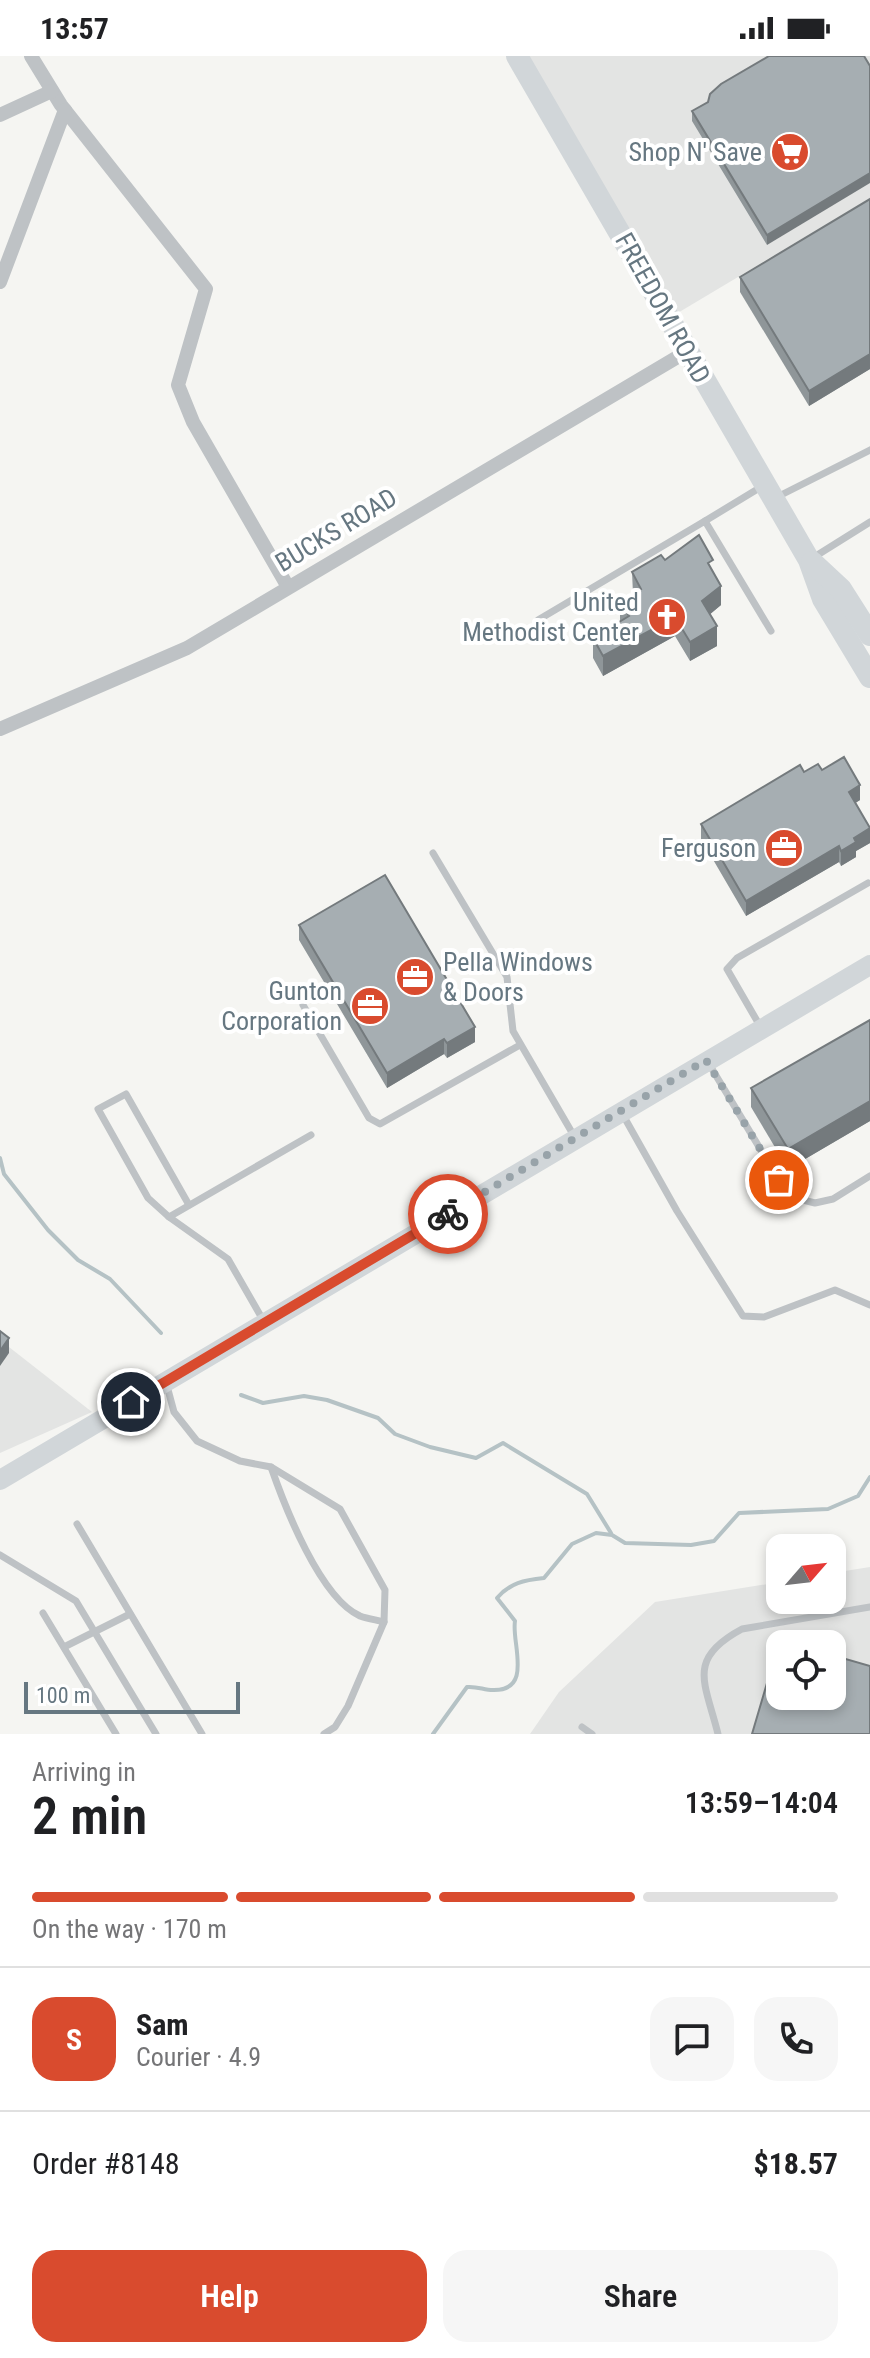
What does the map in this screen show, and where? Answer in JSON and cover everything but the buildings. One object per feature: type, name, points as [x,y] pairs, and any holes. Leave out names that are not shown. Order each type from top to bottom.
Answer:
[{"type":"main road","name":"FREEDOM ROAD","points":[[517,56],[809,560],[823,599],[870,677]]},
{"type":"main road","name":"FREEDOM ROAD","points":[[809,560],[841,589],[870,635]]},
{"type":"street","points":[[31,56],[65,110],[206,289],[178,385],[193,422],[288,587]]},
{"type":"street","points":[[0,115],[52,91]]},
{"type":"street","points":[[0,282],[65,110]]},
{"type":"street","name":"BUCKS ROAD","points":[[0,729],[187,648],[686,352]]},
{"type":"street","points":[[0,1480],[870,965]]},
{"type":"lane","points":[[538,620],[705,521],[870,450]]},
{"type":"lane","points":[[705,521],[771,631]]},
{"type":"lane","points":[[809,560],[870,522]]},
{"type":"lane","points":[[433,853],[507,977],[513,1031],[575,1138]]},
{"type":"lane","points":[[761,1028],[727,969],[737,958],[868,883]]},
{"type":"lane","points":[[303,1005],[369,1118],[380,1124],[393,1120],[520,1045]]},
{"type":"lane","points":[[706,1060],[779,1180],[795,1198],[815,1203],[833,1199],[870,1176]]},
{"type":"lane","points":[[189,1205],[126,1094],[98,1109],[148,1198],[228,1259],[265,1322]]},
{"type":"lane","points":[[621,1111],[677,1211],[743,1316],[764,1317],[835,1290],[870,1305]]},
{"type":"lane","points":[[169,1217],[311,1135]]},
{"type":"lane","points":[[166,1381],[174,1412],[197,1441],[240,1461],[271,1467],[340,1509],[385,1590],[384,1622],[348,1706],[335,1727],[324,1734]]},
{"type":"lane","points":[[271,1467],[282,1499],[328,1588],[358,1615],[384,1622]]},
{"type":"lane","points":[[77,1524],[202,1734]]},
{"type":"lane","points":[[0,1555],[76,1601],[156,1734]]},
{"type":"lane","points":[[718,1734],[704,1675],[707,1655],[724,1639],[742,1629],[870,1607]]},
{"type":"lane","points":[[43,1613],[116,1734]]},
{"type":"lane","points":[[64,1647],[130,1614]]},
{"type":"lane","points":[[582,1727],[592,1734]]},
{"type":"shaded area","points":[[517,56],[870,56],[870,198],[676,314]]},
{"type":"shaded area","points":[[0,1340],[92,1412],[0,1453]]},
{"type":"shaded area","points":[[870,1567],[870,1734],[530,1734],[559,1692],[655,1602],[766,1584],[766,1614],[846,1614],[846,1571]]},
{"type":"waterway","points":[[0,1158],[4,1174],[48,1230],[78,1260],[110,1279],[161,1333]]},
{"type":"waterway","points":[[241,1395],[263,1403],[304,1396],[327,1400],[378,1418],[395,1434],[430,1447],[476,1458],[503,1443],[587,1494],[611,1533]]},
{"type":"waterway","points":[[433,1734],[467,1687],[493,1690],[506,1688],[513,1683],[518,1664],[515,1621],[497,1598],[518,1583],[544,1578],[572,1544],[596,1533],[612,1535],[625,1543],[691,1545],[714,1541],[739,1513],[828,1509],[858,1496],[870,1477]]},
{"type":"way so far","points":[[448,1214],[706,1060],[779,1180]]},
{"type":"place","name":"Shop N' Save","points":[[790,152]]},
{"type":"place","name":"United Methodist Center","points":[[667,617]]},
{"type":"place","name":"Ferguson","points":[[784,848]]},
{"type":"place","name":"Pella Windows & Doors","points":[[415,977]]},
{"type":"place","name":"Gunton Corporation","points":[[370,1006]]},
{"type":"route","points":[[131,1402],[448,1214]]}]
